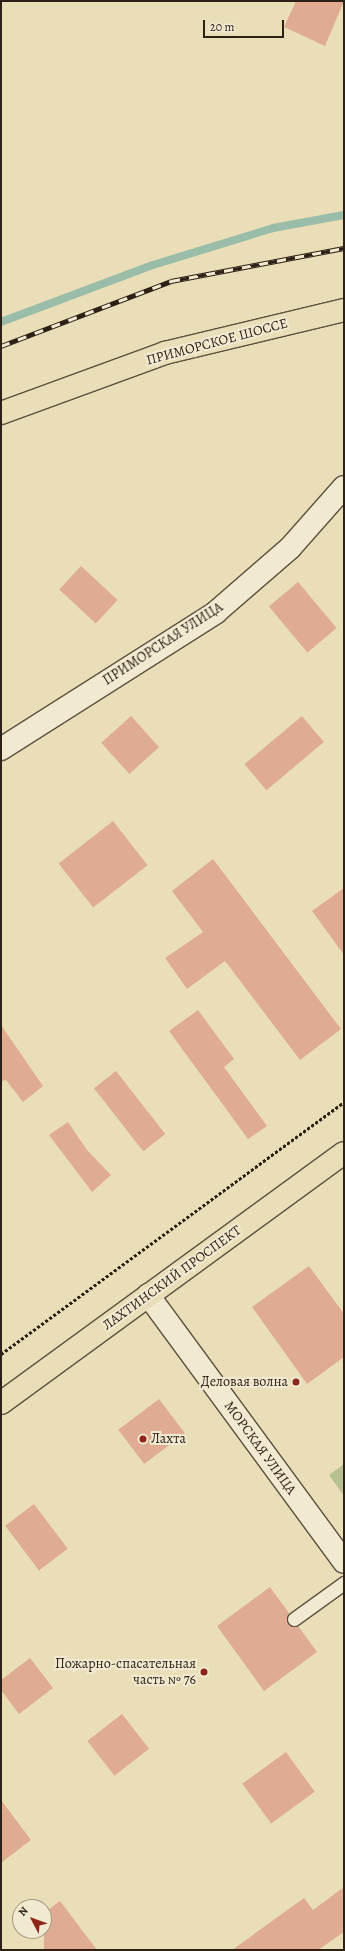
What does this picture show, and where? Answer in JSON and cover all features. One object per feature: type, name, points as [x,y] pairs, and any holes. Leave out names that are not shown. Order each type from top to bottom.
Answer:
[{"type":"main road","name":"ПРИМОРСКОЕ ШОССЕ","points":[[1,413],[165,353],[344,310]]},
{"type":"main road","name":"ЛАХТИНСКИЙ ПРОСПЕКТ","points":[[1,1403],[344,1153]]},
{"type":"street","name":"ПРИМОРСКАЯ УЛИЦА","points":[[1,749],[215,613],[290,548],[344,487]]},
{"type":"street","name":"МОРСКАЯ УЛИЦА","points":[[148,1295],[344,1562]]},
{"type":"lane","points":[[294,1619],[344,1583]]},
{"type":"path","points":[[1,1354],[344,1102]]},
{"type":"green space","points":[[344,1464],[344,1496],[329,1475]]},
{"type":"building","points":[[296,1],[344,1],[325,46],[284,27]]},
{"type":"building","points":[[81,566],[118,600],[96,624],[59,589]]},
{"type":"building","points":[[298,582],[337,628],[307,652],[269,606]]},
{"type":"building","points":[[131,716],[159,747],[129,774],[101,743]]},
{"type":"building","points":[[302,716],[324,742],[266,790],[245,764]]},
{"type":"building","points":[[113,821],[147,865],[93,908],[59,863]]},
{"type":"building","points":[[213,859],[341,1029],[300,1060],[225,961],[187,989],[165,958],[203,932],[172,891]]},
{"type":"building","points":[[344,888],[344,955],[312,911]]},
{"type":"building","points":[[198,1010],[234,1059],[224,1067],[267,1126],[248,1139],[169,1031]]},
{"type":"building","points":[[1,1025],[43,1086],[23,1102],[6,1080],[1,1081]]},
{"type":"building","points":[[116,1071],[165,1134],[143,1151],[94,1088]]},
{"type":"building","points":[[68,1122],[87,1150],[111,1175],[92,1192],[49,1135]]},
{"type":"building","points":[[309,1266],[344,1314],[344,1357],[307,1384],[252,1307]]},
{"type":"building","points":[[159,1399],[185,1433],[144,1464],[118,1430]]},
{"type":"building","points":[[34,1504],[68,1549],[39,1570],[5,1526]]},
{"type":"building","points":[[270,1587],[289,1613],[287,1623],[298,1626],[317,1652],[264,1691],[217,1626]]},
{"type":"building","points":[[30,1658],[53,1688],[19,1714],[1,1690],[1,1680]]},
{"type":"building","points":[[122,1714],[149,1749],[114,1776],[87,1741]]},
{"type":"building","points":[[286,1752],[315,1792],[271,1823],[242,1784]]},
{"type":"building","points":[[1,1800],[31,1840],[1,1863]]},
{"type":"building","points":[[344,1887],[344,1932],[318,1950],[232,1950],[304,1898],[313,1910]]},
{"type":"building","points":[[60,1901],[97,1950],[44,1950],[44,1939],[52,1939],[52,1907]]},
{"type":"waterway","points":[[1,322],[153,265],[273,228],[344,215]]},
{"type":"railway","points":[[1,346],[171,281],[344,248]]},
{"type":"place","name":"Деловая волна","points":[[296,1382]]},
{"type":"place","name":"Лахта","points":[[143,1439]]},
{"type":"place","name":"Пожарно-спасательная часть № 76","points":[[204,1672]]}]
